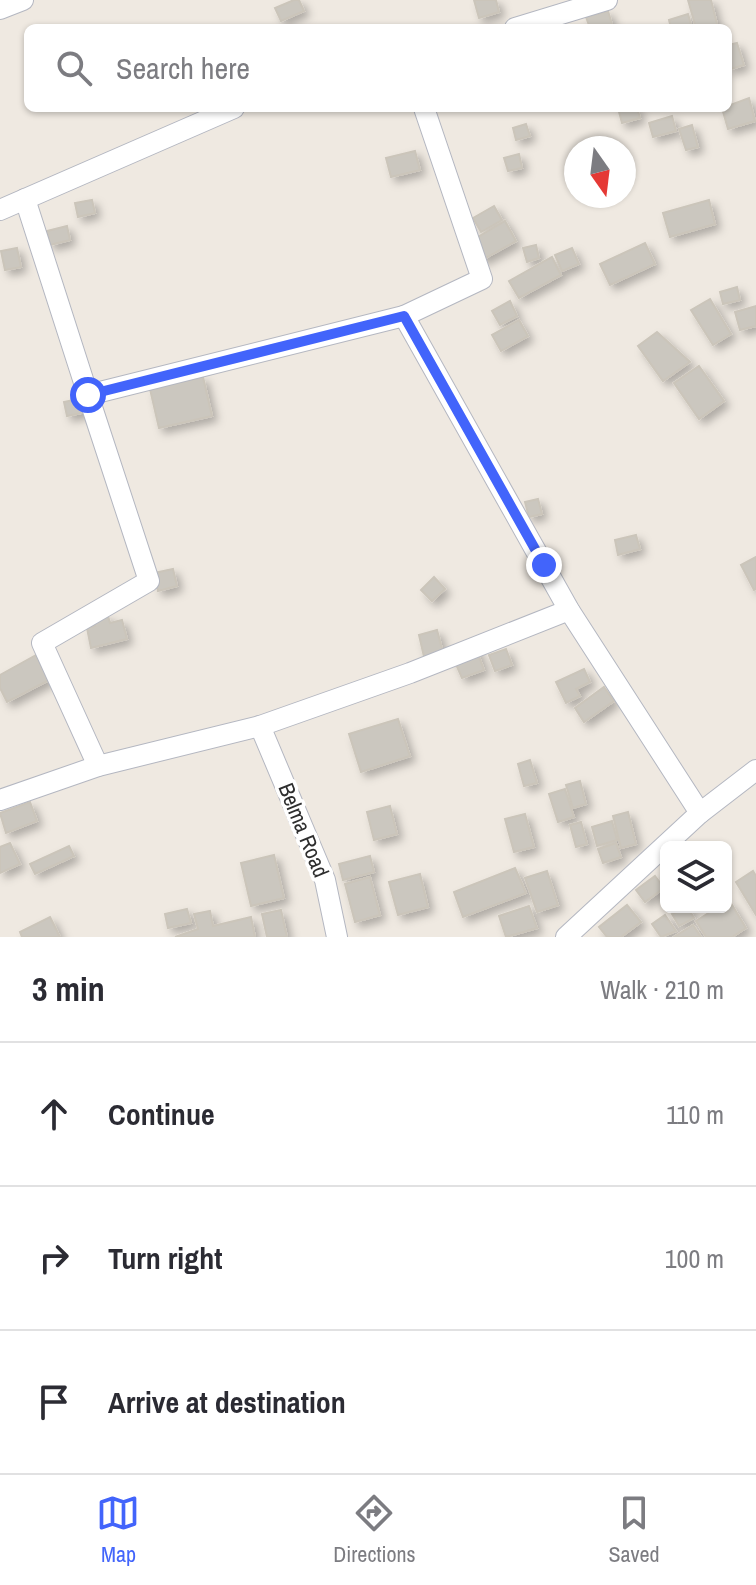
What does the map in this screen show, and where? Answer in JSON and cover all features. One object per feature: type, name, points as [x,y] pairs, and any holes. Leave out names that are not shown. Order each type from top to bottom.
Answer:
[{"type":"street","points":[[0,9],[23,0]]},
{"type":"street","points":[[528,24],[607,0]]},
{"type":"street","points":[[0,210],[225,112]]},
{"type":"street","points":[[88,395],[404,316],[482,279],[425,112]]},
{"type":"street","points":[[25,199],[149,581],[42,643],[98,766]]},
{"type":"street","points":[[404,316],[569,610],[700,813]]},
{"type":"street","points":[[0,800],[98,766],[260,726],[410,673],[569,610]]},
{"type":"street","name":"Belma Road","points":[[260,726],[325,880],[337,937]]},
{"type":"street","points":[[566,937],[700,813],[756,770]]},
{"type":"building","points":[[299,0],[304,11],[281,21],[275,8]]},
{"type":"building","points":[[474,0],[496,0],[499,12],[479,18]]},
{"type":"building","points":[[688,0],[711,0],[717,24],[695,24]]},
{"type":"building","points":[[608,11],[612,24],[589,24],[586,17]]},
{"type":"building","points":[[688,14],[691,24],[670,24],[669,20]]},
{"type":"building","points":[[737,43],[744,65],[732,69],[732,44]]},
{"type":"building","points":[[749,98],[755,121],[728,129],[723,112],[732,112],[732,104]]},
{"type":"building","points":[[619,112],[638,112],[640,118],[622,123]]},
{"type":"building","points":[[672,116],[676,131],[653,137],[649,123]]},
{"type":"building","points":[[526,124],[530,136],[516,140],[513,128]]},
{"type":"building","points":[[692,125],[698,147],[686,150],[679,129]]},
{"type":"building","points":[[415,151],[420,170],[391,177],[386,158]]},
{"type":"building","points":[[519,154],[522,168],[508,171],[504,158]]},
{"type":"building","points":[[92,200],[95,213],[78,217],[75,203]]},
{"type":"building","points":[[709,200],[715,224],[670,237],[663,213]]},
{"type":"building","points":[[494,206],[502,220],[481,232],[473,218]]},
{"type":"building","points":[[505,221],[516,241],[482,260],[471,241]]},
{"type":"building","points":[[67,226],[70,240],[50,245],[47,231]]},
{"type":"building","points":[[645,243],[655,264],[610,285],[600,264]]},
{"type":"building","points":[[536,245],[539,258],[527,262],[523,248]]},
{"type":"building","points":[[17,248],[21,267],[5,270],[1,251]]},
{"type":"building","points":[[572,248],[579,264],[562,271],[555,255]]},
{"type":"building","points":[[552,257],[561,275],[519,298],[509,281]]},
{"type":"building","points":[[737,287],[740,300],[723,304],[720,292]]},
{"type":"building","points":[[710,299],[731,334],[713,345],[691,310]]},
{"type":"building","points":[[510,301],[517,316],[500,325],[492,311]]},
{"type":"building","points":[[756,306],[756,326],[740,330],[735,312]]},
{"type":"building","points":[[519,320],[528,336],[501,351],[492,335]]},
{"type":"building","points":[[657,332],[690,362],[663,381],[638,346]]},
{"type":"building","points":[[699,366],[724,401],[699,419],[674,383]]},
{"type":"building","points":[[203,377],[212,416],[159,428],[150,389]]},
{"type":"building","points":[[83,398],[86,412],[67,416],[64,402]]},
{"type":"building","points":[[538,499],[542,514],[529,517],[525,502]]},
{"type":"building","points":[[636,535],[640,549],[618,555],[615,540]]},
{"type":"building","points":[[756,557],[756,589],[754,590],[741,565]]},
{"type":"building","points":[[173,569],[177,586],[158,591],[154,573]]},
{"type":"building","points":[[434,577],[445,589],[432,601],[421,590]]},
{"type":"building","points":[[108,616],[110,623],[122,620],[127,639],[91,648],[87,628],[95,626],[94,619]]},
{"type":"building","points":[[437,630],[444,656],[425,661],[419,635]]},
{"type":"building","points":[[475,646],[484,670],[462,678],[452,655]]},
{"type":"building","points":[[506,649],[512,665],[495,671],[489,655]]},
{"type":"building","points":[[36,655],[49,680],[7,702],[0,688],[0,675]]},
{"type":"building","points":[[584,669],[590,682],[576,689],[580,696],[566,703],[556,682]]},
{"type":"building","points":[[604,687],[614,701],[584,722],[575,708]]},
{"type":"building","points":[[398,719],[410,756],[361,772],[349,734]]},
{"type":"building","points":[[530,760],[537,783],[524,786],[518,764]]},
{"type":"building","points":[[580,781],[586,804],[573,808],[566,785]]},
{"type":"building","points":[[565,789],[574,817],[558,822],[549,794]]},
{"type":"building","points":[[30,802],[37,821],[6,833],[0,813]]},
{"type":"building","points":[[390,806],[397,834],[374,840],[367,812]]},
{"type":"building","points":[[628,812],[636,844],[621,848],[613,816]]},
{"type":"building","points":[[525,814],[534,847],[514,852],[505,819]]},
{"type":"building","points":[[612,821],[617,840],[597,846],[592,827]]},
{"type":"building","points":[[581,822],[587,844],[576,847],[570,825]]},
{"type":"building","points":[[10,843],[20,864],[0,873],[0,847]]},
{"type":"building","points":[[616,843],[621,857],[603,863],[598,849]]},
{"type":"building","points":[[69,846],[74,856],[35,874],[30,864]]},
{"type":"building","points":[[274,855],[284,898],[251,906],[241,863]]},
{"type":"building","points":[[370,856],[374,872],[343,880],[339,864]]},
{"type":"building","points":[[515,868],[526,893],[463,917],[454,892]]},
{"type":"building","points":[[547,871],[558,905],[537,912],[525,878]]},
{"type":"building","points":[[753,871],[756,876],[756,915],[736,882]]},
{"type":"building","points":[[420,874],[428,907],[398,915],[389,882]]},
{"type":"building","points":[[655,876],[660,883],[660,891],[645,902],[636,890]]},
{"type":"building","points":[[370,877],[380,915],[355,922],[345,884]]},
{"type":"building","points":[[627,905],[641,922],[621,937],[607,937],[599,927]]},
{"type":"building","points":[[732,905],[746,928],[732,937],[706,937],[696,921],[709,913],[732,913]]},
{"type":"building","points":[[529,906],[537,928],[506,937],[499,916]]},
{"type":"building","points":[[187,909],[191,923],[168,928],[165,914]]},
{"type":"building","points":[[281,910],[287,937],[267,937],[262,914]]},
{"type":"building","points":[[210,911],[213,926],[251,917],[255,937],[175,937],[198,929],[194,914]]},
{"type":"building","points":[[691,913],[694,918],[679,926],[672,914]]},
{"type":"building","points":[[665,915],[676,931],[661,937],[652,924]]},
{"type":"building","points":[[50,917],[60,937],[22,937],[20,932]]},
{"type":"building","points":[[693,925],[701,937],[674,937]]},
{"type":"route","points":[[88,395],[404,316],[544,565]]}]
